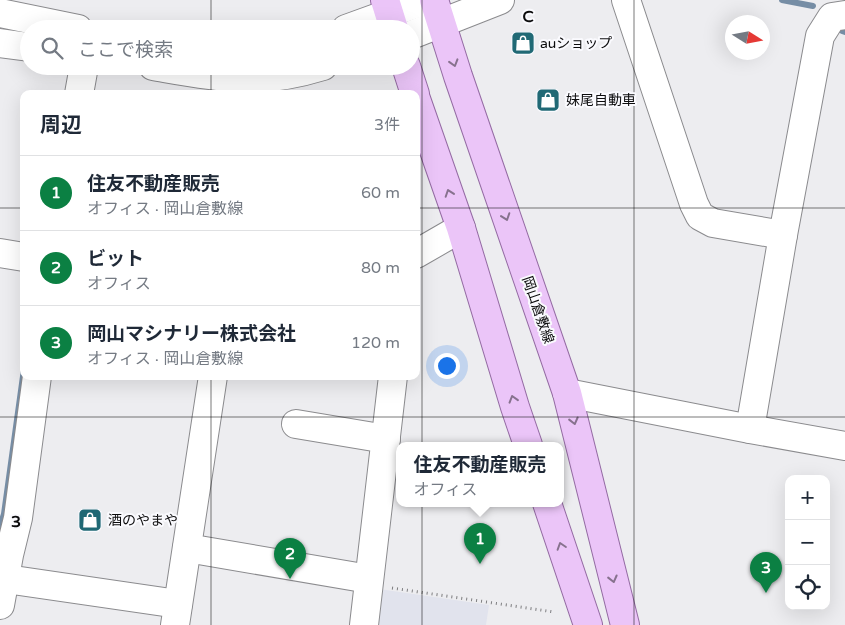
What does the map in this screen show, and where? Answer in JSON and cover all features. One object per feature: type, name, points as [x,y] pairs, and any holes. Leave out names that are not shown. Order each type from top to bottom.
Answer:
[{"type":"main road","name":"岡山倉敷線","points":[[438,12],[458,76],[567,393],[625,625]]},
{"type":"main road","points":[[409,75],[413,90]]},
{"type":"main road","points":[[420,110],[462,228],[527,442]]},
{"type":"main road","points":[[548,507],[588,625]]},
{"type":"street","points":[[372,20],[426,0]]},
{"type":"street","points":[[420,27],[438,12],[500,0]]},
{"type":"street","points":[[626,0],[694,204],[700,216],[713,223],[783,235]]},
{"type":"street","points":[[0,13],[34,20]]},
{"type":"street","points":[[750,429],[783,235],[820,36],[832,17],[845,15]]},
{"type":"street","points":[[0,43],[20,46]]},
{"type":"street","points":[[80,90],[82,75]]},
{"type":"street","points":[[209,75],[257,79],[282,75]]},
{"type":"street","points":[[420,252],[462,228]]},
{"type":"street","points":[[0,253],[20,256]]},
{"type":"street","points":[[36,380],[18,518],[2,588],[176,615],[212,380]]},
{"type":"street","points":[[364,625],[393,380]]},
{"type":"street","points":[[567,393],[845,446]]},
{"type":"street","points":[[296,424],[386,439]]},
{"type":"street","points":[[187,548],[369,582]]},
{"type":"path","points":[[369,582],[554,612]]},
{"type":"shaded area","points":[[379,589],[489,605],[486,625],[374,625]]},
{"type":"waterway","points":[[782,0],[813,6]]},
{"type":"waterway","points":[[0,526],[4,514],[22,380]]},
{"type":"place","name":"auショップ","points":[[523,43]]},
{"type":"place","name":"妹尾自動車","points":[[548,100]]},
{"type":"place","name":"酒のやまや","points":[[90,520]]},
{"type":"place","name":"住友不動産販売","points":[[480,564]]},
{"type":"place","name":"ビット","points":[[290,579]]},
{"type":"place","name":"岡山マシナリー株式会社","points":[[766,593]]}]
